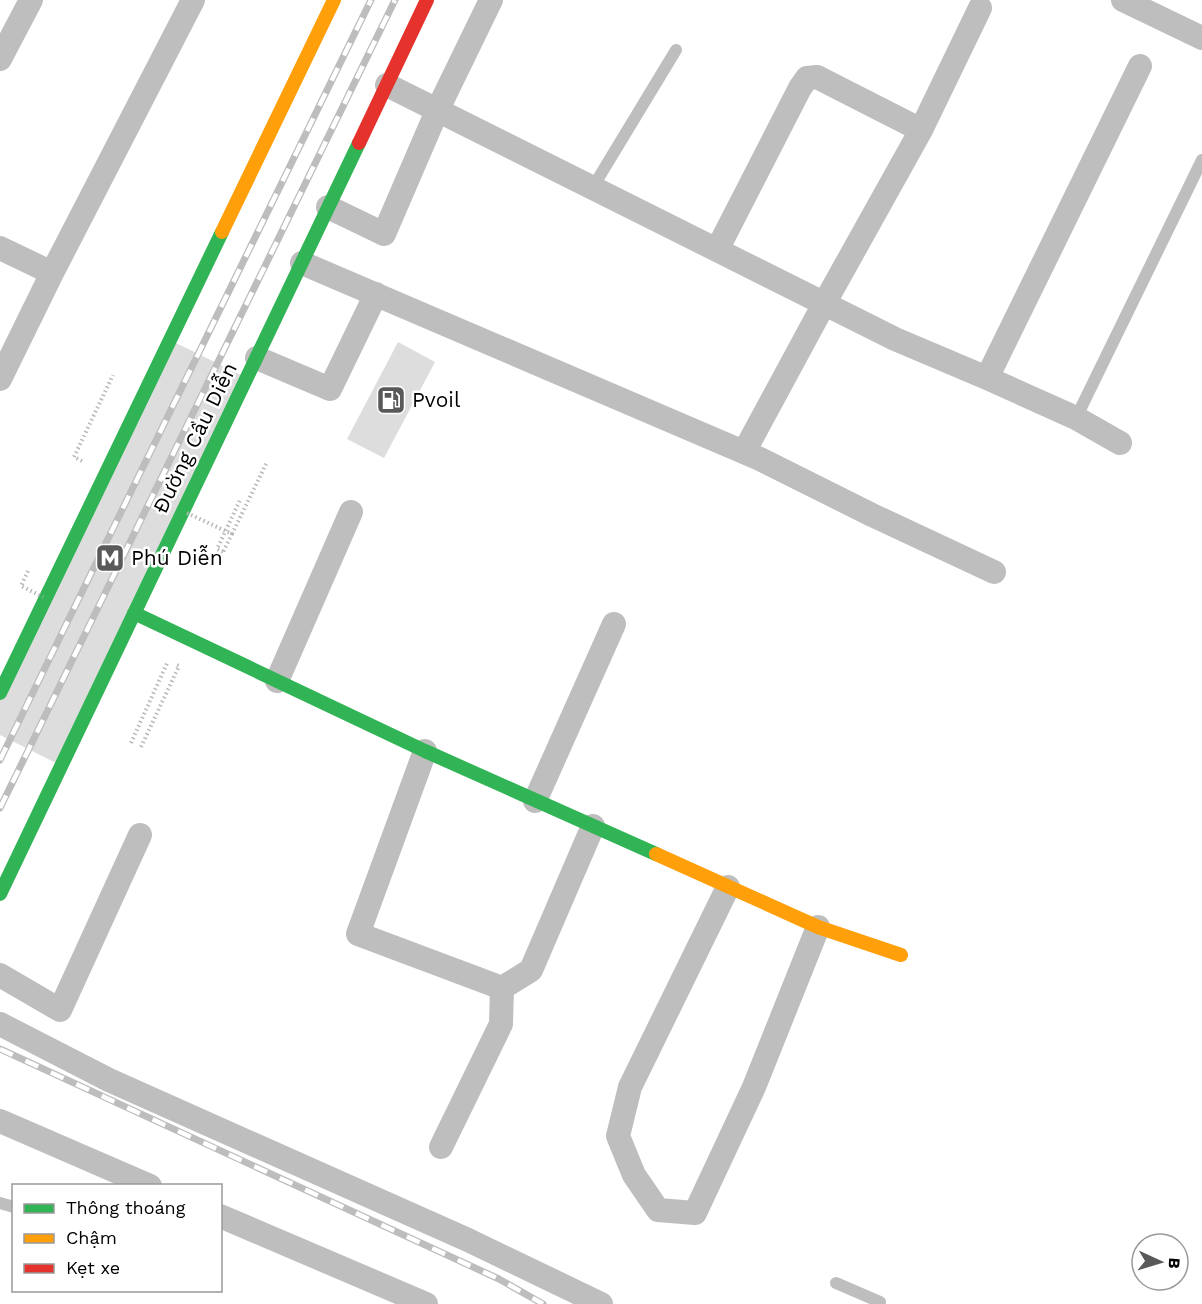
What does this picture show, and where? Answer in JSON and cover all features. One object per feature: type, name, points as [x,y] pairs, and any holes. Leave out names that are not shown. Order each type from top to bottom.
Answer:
[{"type":"main road","points":[[0,693],[334,0]]},
{"type":"main road","name":"Đường Cầu Diễn","points":[[0,894],[427,0]]},
{"type":"main road","points":[[134,613],[424,751],[535,801],[818,927],[901,955]]},
{"type":"street","points":[[0,60],[31,0]]},
{"type":"street","points":[[0,379],[193,0]]},
{"type":"street","points":[[328,207],[384,234],[437,111],[491,0]]},
{"type":"street","points":[[1126,0],[1202,38]]},
{"type":"street","points":[[744,452],[921,130],[980,8]]},
{"type":"street","points":[[987,378],[1140,66]]},
{"type":"street","points":[[717,250],[807,78],[817,77],[921,130]]},
{"type":"street","points":[[387,85],[895,339],[1076,418],[1120,443]]},
{"type":"street","points":[[0,248],[52,273]]},
{"type":"street","points":[[302,263],[744,452],[994,572]]},
{"type":"street","points":[[256,358],[330,389],[376,294]]},
{"type":"street","points":[[277,681],[351,512]]},
{"type":"street","points":[[535,801],[614,624]]},
{"type":"street","points":[[424,751],[358,934],[502,988]]},
{"type":"street","points":[[502,988],[531,970],[593,826]]},
{"type":"street","points":[[0,975],[60,1010],[140,835]]},
{"type":"street","points":[[728,887],[630,1088],[618,1136],[634,1175],[658,1210],[695,1213],[753,1087],[818,927]]},
{"type":"street","points":[[441,1147],[501,1024],[502,988]]},
{"type":"street","points":[[0,1024],[109,1080],[457,1235],[601,1304]]},
{"type":"street","points":[[0,1121],[148,1184]]},
{"type":"street","points":[[222,1217],[426,1304]]},
{"type":"lane","points":[[593,188],[676,50]]},
{"type":"lane","points":[[1076,418],[1202,160]]},
{"type":"lane","points":[[836,1283],[880,1302],[879,1304]]},
{"type":"path","points":[[74,457],[113,375]]},
{"type":"path","points":[[241,498],[217,549],[223,552],[267,462]]},
{"type":"path","points":[[187,513],[232,534]]},
{"type":"path","points":[[28,571],[21,586],[43,597]]},
{"type":"path","points":[[131,743],[169,661]]},
{"type":"path","points":[[141,747],[179,666]]},
{"type":"building","points":[[168,339],[251,380],[64,767],[0,735],[0,686]]},
{"type":"building","name":"Pvoil","points":[[398,342],[435,362],[384,458],[347,439]]},
{"type":"railway","points":[[0,760],[371,0]]},
{"type":"railway","points":[[0,808],[395,0]]},
{"type":"railway","points":[[0,1049],[499,1279],[543,1304]]},
{"type":"traffic: fast","points":[[0,894],[359,143]]},
{"type":"traffic: fast","points":[[0,693],[222,232]]},
{"type":"traffic: fast","points":[[134,613],[425,751],[656,854]]},
{"type":"traffic: slow","points":[[222,232],[334,0]]},
{"type":"traffic: slow","points":[[656,854],[818,927],[901,955]]},
{"type":"traffic: jam","points":[[359,143],[427,0]]},
{"type":"place","name":"Pvoil","points":[[391,400]]},
{"type":"place","name":"Phú Diễn","points":[[110,558]]}]
